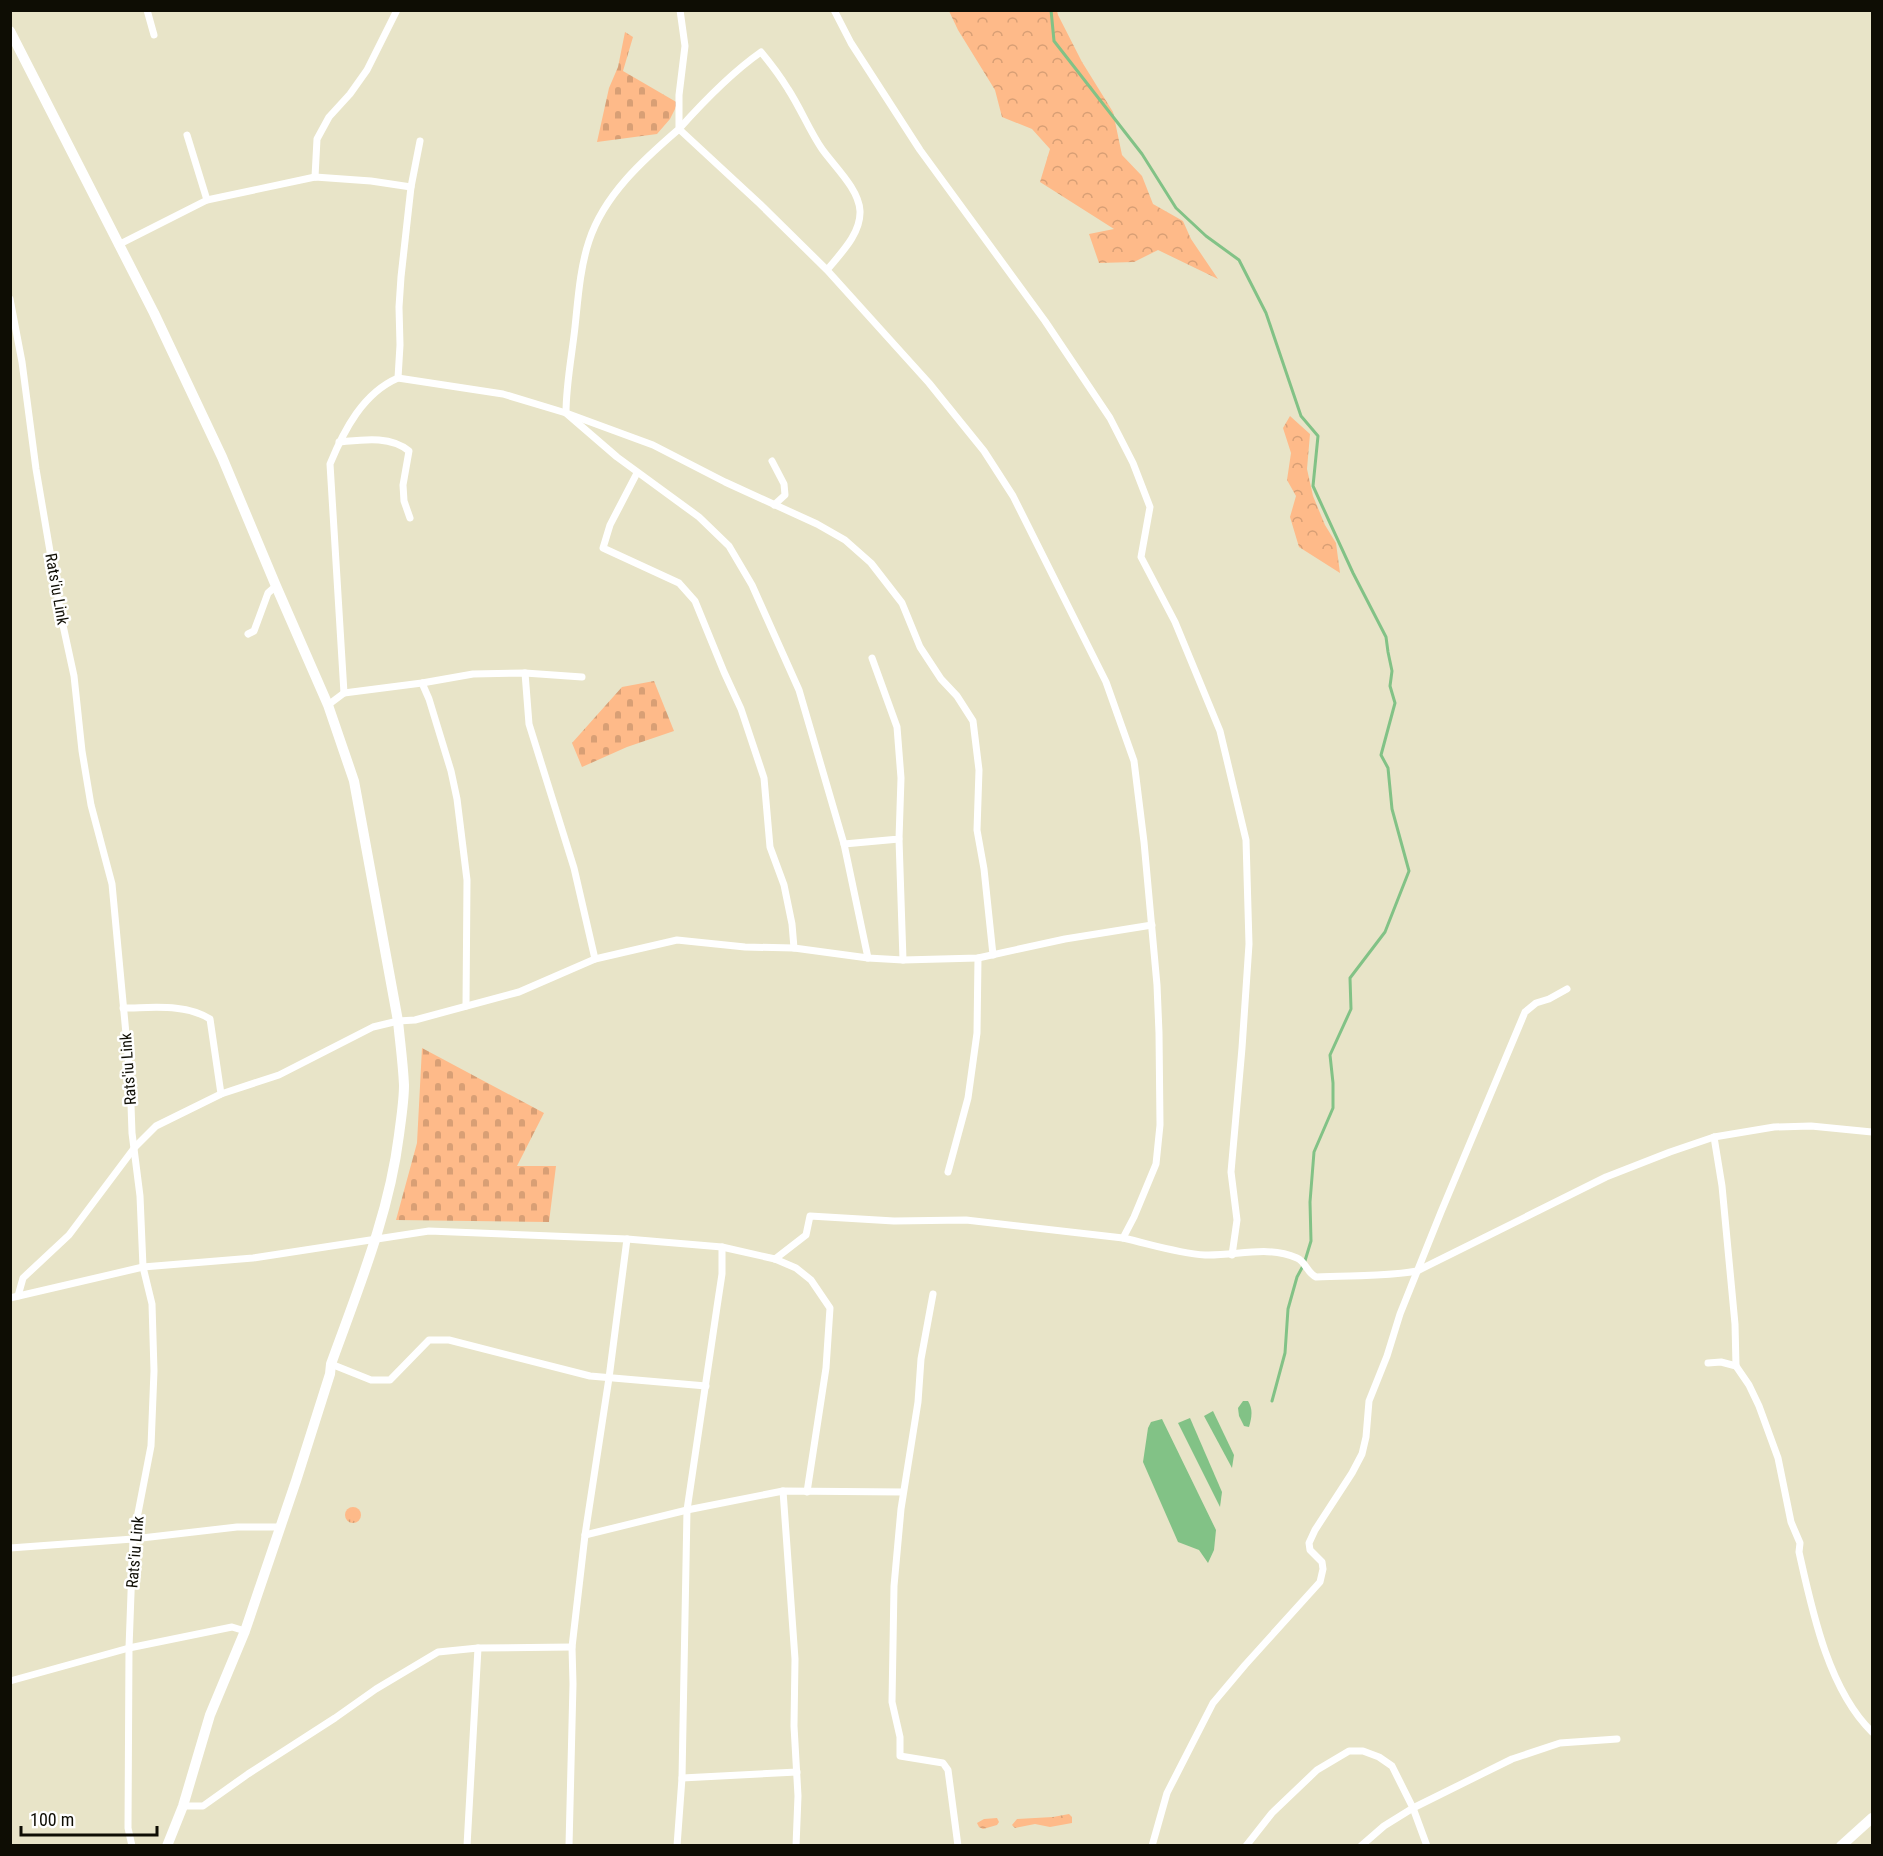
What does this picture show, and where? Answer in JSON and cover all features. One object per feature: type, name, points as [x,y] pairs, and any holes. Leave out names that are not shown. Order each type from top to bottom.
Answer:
[{"type":"main road","points":[[12,39],[154,313],[222,457],[328,705],[354,781],[398,1021],[404,1086],[392,1179],[376,1239],[331,1364],[330,1374],[245,1631],[210,1715],[183,1806],[167,1845]]},
{"type":"main road","points":[[1841,1845],[1872,1818]]},
{"type":"street","points":[[147,10],[154,35]]},
{"type":"street","points":[[315,177],[317,139],[329,117],[350,94],[367,70],[397,10]]},
{"type":"street","points":[[680,10],[685,46],[679,95],[679,129],[827,270],[929,383],[984,451],[1013,496],[1106,682],[1134,761],[1152,926],[1158,1009],[1160,1125],[1156,1164],[1123,1238]]},
{"type":"street","points":[[834,10],[851,42],[920,150],[1045,321],[1110,418],[1133,463],[1150,507],[1141,557],[1174,622],[1220,731],[1246,840],[1249,944],[1231,1172],[1237,1220],[1232,1255]]},
{"type":"street","points":[[566,413],[579,293],[592,231],[622,184],[644,159],[761,52],[789,90],[822,150],[839,169],[854,192],[860,211],[853,236],[827,270]]},
{"type":"street","points":[[187,135],[207,200]]},
{"type":"street","points":[[398,378],[399,307],[411,187],[420,141]]},
{"type":"street","points":[[118,245],[207,200],[315,177],[371,181],[411,187]]},
{"type":"street","name":"Rats'iu Link","points":[[10,299],[22,362],[61,616],[74,676],[82,751],[111,884],[130,1077],[132,1133],[140,1196],[143,1267],[152,1304],[154,1371],[152,1446],[133,1539],[129,1648],[128,1828],[132,1845]]},
{"type":"street","points":[[344,693],[330,464],[341,436],[363,405],[385,384],[398,378],[503,394],[566,413],[653,445],[724,482],[817,524],[845,540],[871,563],[902,603],[920,647],[973,721],[979,770],[977,830],[984,869],[993,955]]},
{"type":"street","points":[[566,413],[637,472],[699,517],[729,546],[752,585],[800,690],[844,844],[868,958]]},
{"type":"street","points":[[339,442],[383,440],[398,443],[409,451],[403,485],[404,501],[410,518]]},
{"type":"street","points":[[772,461],[784,484],[785,495],[774,505]]},
{"type":"street","points":[[637,472],[610,525],[603,548],[679,583],[695,601],[741,709],[764,778],[770,847],[784,885],[794,948]]},
{"type":"street","points":[[248,634],[254,631],[268,593],[276,586]]},
{"type":"street","points":[[872,658],[897,727],[901,778],[903,960]]},
{"type":"street","points":[[328,705],[344,693],[473,674],[525,673],[582,677]]},
{"type":"street","points":[[525,673],[529,724],[574,868],[595,959]]},
{"type":"street","points":[[422,683],[451,771],[457,799],[466,880],[466,1006]]},
{"type":"street","points":[[844,844],[900,839]]},
{"type":"street","points":[[14,1297],[23,1278],[69,1235],[135,1147],[156,1126],[222,1094],[279,1075],[373,1027],[398,1021],[415,1020],[519,992],[595,959],[677,940],[745,947],[794,948],[868,958],[903,960],[978,958],[1065,939],[1152,926]]},
{"type":"street","points":[[948,1172],[968,1098],[977,1033],[978,958]]},
{"type":"street","points":[[1152,1845],[1167,1793],[1213,1703],[1320,1582],[1322,1562],[1310,1550],[1309,1543],[1362,1454],[1369,1401],[1387,1356],[1400,1314],[1525,1012],[1536,1003],[1567,989]]},
{"type":"street","points":[[123,1008],[187,1009],[210,1018],[222,1094]]},
{"type":"street","points":[[775,1258],[806,1235],[810,1216],[894,1221],[966,1220],[1123,1238],[1171,1250],[1204,1254],[1232,1255],[1247,1251],[1279,1252],[1300,1259],[1311,1275],[1316,1277],[1396,1275],[1418,1271],[1606,1177],[1714,1137],[1774,1127],[1811,1126],[1872,1132]]},
{"type":"street","points":[[1714,1137],[1722,1186],[1736,1366],[1759,1406],[1778,1458],[1791,1522],[1800,1543],[1799,1552],[1814,1617],[1828,1656],[1853,1710],[1872,1732]]},
{"type":"street","points":[[14,1297],[143,1267],[253,1258],[429,1231],[627,1239],[722,1247],[775,1258],[796,1268],[811,1280],[830,1308],[826,1368],[807,1492]]},
{"type":"street","points":[[569,1845],[572,1647],[585,1535],[627,1239]]},
{"type":"street","points":[[677,1845],[682,1778],[687,1510],[722,1274],[722,1247]]},
{"type":"street","points":[[933,1294],[921,1359],[918,1402],[898,1535],[894,1586],[892,1702],[900,1737],[900,1756],[943,1763],[948,1770],[958,1845]]},
{"type":"street","points":[[331,1364],[371,1380],[390,1380],[429,1340],[449,1340],[590,1376],[706,1386]]},
{"type":"street","points":[[1708,1363],[1721,1362],[1736,1366]]},
{"type":"street","points":[[585,1535],[687,1510],[783,1491],[903,1492]]},
{"type":"street","points":[[783,1491],[795,1659],[794,1726],[798,1796],[796,1845]]},
{"type":"street","points":[[10,1548],[133,1539],[237,1527],[280,1527]]},
{"type":"street","points":[[10,1681],[129,1648],[232,1627],[245,1631]]},
{"type":"street","points":[[183,1806],[203,1806],[376,1689],[438,1652],[478,1648],[572,1647]]},
{"type":"street","points":[[467,1845],[478,1648]]},
{"type":"street","points":[[1361,1845],[1383,1826],[1413,1808],[1512,1759],[1560,1743],[1617,1739]]},
{"type":"street","points":[[1246,1845],[1272,1813],[1317,1770],[1349,1751],[1363,1751],[1392,1766],[1413,1808],[1427,1845]]},
{"type":"street","points":[[682,1778],[797,1772]]},
{"type":"green space","points":[[949,11],[1057,11],[1082,62],[1113,112],[1122,155],[1142,176],[1153,204],[1183,221],[1191,239],[1218,279],[1158,250],[1134,262],[1099,263],[1089,234],[1114,229],[1040,182],[1050,149],[1032,129],[1002,117],[995,90]]},
{"type":"green space","points":[[625,32],[633,37],[623,71],[678,103],[670,119],[657,134],[597,142],[609,88],[618,67]]},
{"type":"green space","points":[[1290,416],[1310,434],[1307,469],[1313,496],[1325,525],[1336,543],[1340,573],[1299,547],[1290,517],[1296,496],[1287,480],[1291,453],[1283,428]]},
{"type":"green space","points":[[654,681],[674,731],[627,747],[582,767],[572,743],[622,687]]},
{"type":"green space","points":[[422,1048],[544,1113],[517,1166],[556,1166],[549,1222],[396,1220],[417,1143]]},
{"type":"green space","points":[[353,1507],[359,1509],[361,1515],[359,1521],[353,1523],[347,1521],[345,1515],[347,1509]]},
{"type":"green space","points":[[1069,1814],[1072,1817],[1072,1823],[1050,1827],[1035,1824],[1015,1828],[1012,1825],[1017,1819]]},
{"type":"green space","points":[[997,1818],[999,1822],[997,1825],[983,1829],[977,1823],[984,1819]]},
{"type":"shaded area","points":[[1243,1401],[1248,1401],[1251,1407],[1249,1427],[1244,1426],[1239,1416],[1238,1408]]},
{"type":"shaded area","points":[[1213,1411],[1234,1455],[1232,1468],[1204,1416]]},
{"type":"shaded area","points":[[1190,1418],[1222,1492],[1220,1507],[1178,1423]]},
{"type":"shaded area","points":[[1162,1419],[1216,1530],[1214,1550],[1208,1563],[1199,1550],[1178,1542],[1143,1462],[1148,1428],[1151,1422]]},
{"type":"waterway","points":[[1051,10],[1054,41],[1142,154],[1176,208],[1206,236],[1239,260],[1266,313],[1301,416],[1318,436],[1313,486],[1353,573],[1386,637],[1392,671],[1390,686],[1395,703],[1381,755],[1388,768],[1392,809],[1409,871],[1385,932],[1350,978],[1351,1009],[1330,1055],[1333,1108],[1314,1152],[1310,1202],[1311,1241],[1288,1309],[1285,1353],[1272,1401]]}]
